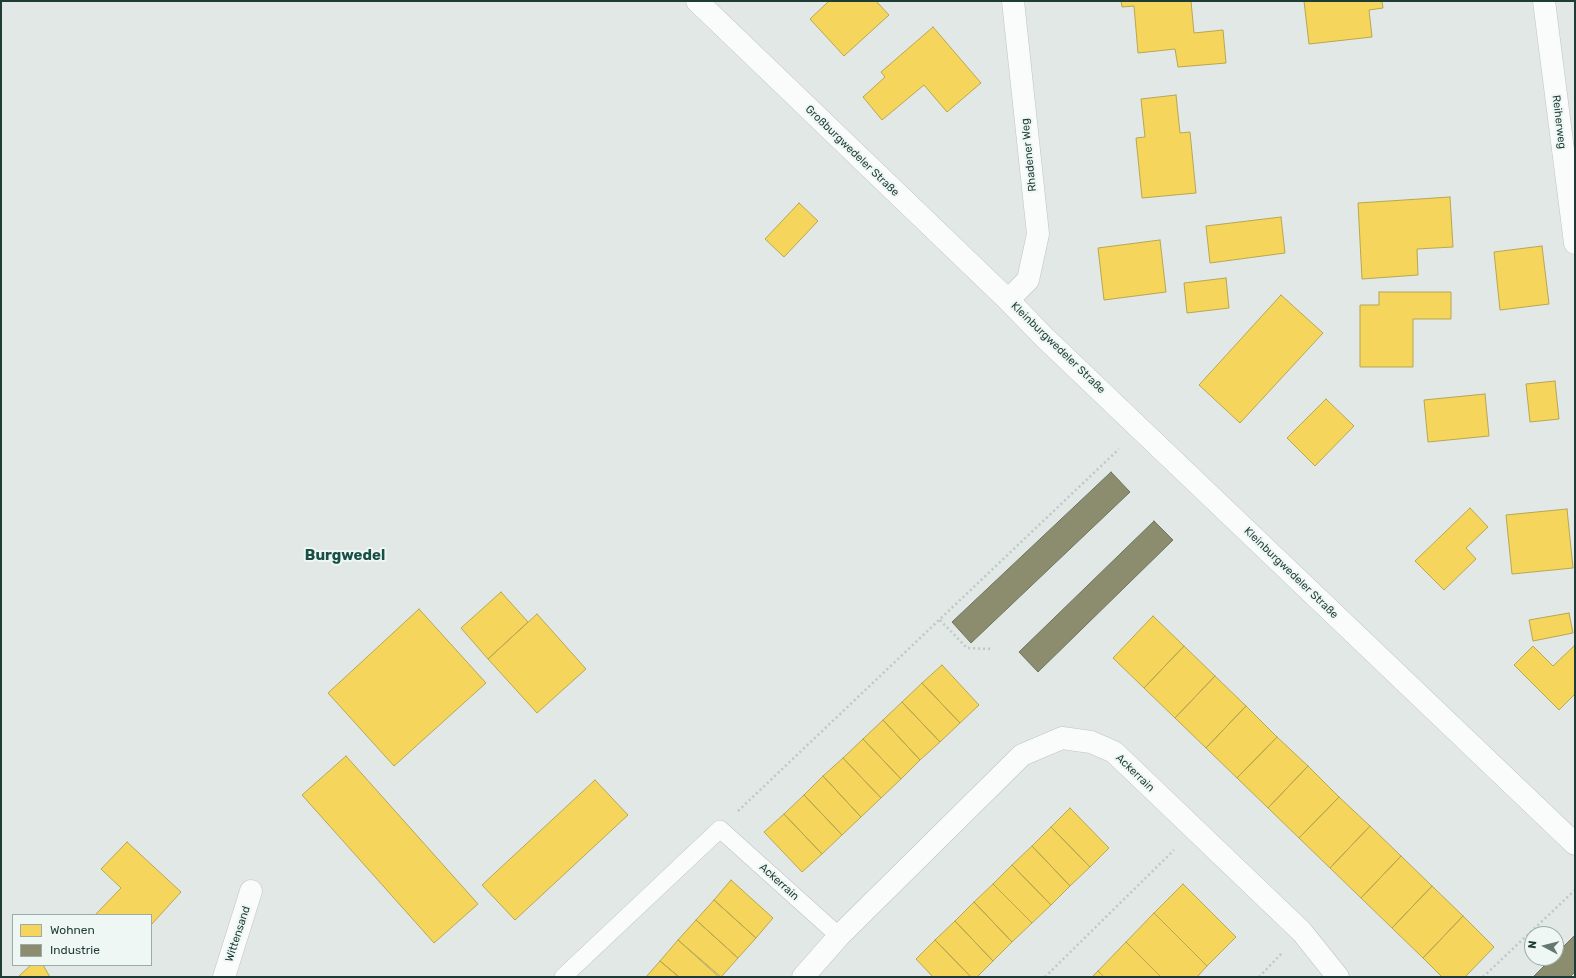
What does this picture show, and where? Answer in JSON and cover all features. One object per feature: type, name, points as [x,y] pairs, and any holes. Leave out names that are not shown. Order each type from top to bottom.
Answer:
[{"type":"street","name":"Großburgwedeler Straße","points":[[697,1],[1008,300]]},
{"type":"street","name":"Rhadener Weg","points":[[1008,300],[1028,280],[1038,234],[1013,1]]},
{"type":"street","name":"Reiherweg","points":[[1544,1],[1575,243]]},
{"type":"street","name":"Kleinburgwedeler Straße","points":[[1008,300],[1051,343],[1575,844]]},
{"type":"street","name":"Ackerrain","points":[[803,977],[839,936],[1022,755],[1062,738],[1091,742],[1114,752],[1302,932],[1338,977]]},
{"type":"street","name":"Wittensand","points":[[224,977],[251,891]]},
{"type":"lane","name":"Ackerrain","points":[[720,829],[839,936]]},
{"type":"lane","points":[[563,977],[720,829]]},
{"type":"path","points":[[720,829],[1116,452]]},
{"type":"path","points":[[940,620],[967,648],[992,649]]},
{"type":"path","points":[[1046,977],[1194,830]]},
{"type":"path","points":[[1483,977],[1575,890]]},
{"type":"building: Wohnen","points":[[829,1],[876,1],[889,15],[844,56],[810,19]]},
{"type":"building: Wohnen","points":[[1121,1],[1191,1],[1194,33],[1223,30],[1226,63],[1178,67],[1175,49],[1138,53],[1134,6],[1122,7]]},
{"type":"building: Wohnen","points":[[1304,1],[1382,1],[1383,8],[1369,10],[1372,37],[1309,44]]},
{"type":"building: Wohnen","points":[[933,27],[981,83],[947,112],[924,85],[882,120],[863,97],[885,77],[881,72]]},
{"type":"building: Wohnen","points":[[1176,95],[1180,133],[1190,132],[1196,193],[1142,198],[1136,138],[1145,137],[1141,99]]},
{"type":"building: Wohnen","points":[[1450,197],[1453,247],[1417,249],[1418,275],[1362,279],[1358,203]]},
{"type":"building: Wohnen","points":[[799,203],[818,221],[784,257],[765,239]]},
{"type":"building: Wohnen","points":[[1281,217],[1285,253],[1210,263],[1206,226]]},
{"type":"building: Wohnen","points":[[1160,240],[1166,292],[1104,300],[1098,248]]},
{"type":"building: Wohnen","points":[[1542,246],[1549,304],[1500,310],[1494,252]]},
{"type":"building: Wohnen","points":[[1226,278],[1229,308],[1187,313],[1184,283]]},
{"type":"building: Wohnen","points":[[1379,292],[1451,292],[1451,319],[1413,319],[1413,367],[1360,367],[1360,305],[1379,305]]},
{"type":"building: Wohnen","points":[[1281,295],[1323,333],[1240,423],[1199,385]]},
{"type":"building: Wohnen","points":[[1555,381],[1559,419],[1530,422],[1526,384]]},
{"type":"building: Wohnen","points":[[1485,394],[1489,436],[1428,442],[1424,400]]},
{"type":"building: Wohnen","points":[[1326,399],[1354,426],[1315,466],[1287,438]]},
{"type":"building: Wohnen","points":[[1470,508],[1488,527],[1466,548],[1476,559],[1444,590],[1415,561]]},
{"type":"building: Wohnen","points":[[1567,509],[1573,568],[1512,574],[1506,515]]},
{"type":"building: Wohnen","points":[[501,592],[528,622],[488,659],[461,628]]},
{"type":"building: Wohnen","points":[[419,609],[486,683],[394,766],[328,693]]},
{"type":"building: Wohnen","points":[[1569,613],[1573,633],[1533,641],[1529,620]]},
{"type":"building: Wohnen","points":[[537,614],[586,669],[537,713],[488,659]]},
{"type":"building: Wohnen","points":[[1153,616],[1184,646],[1144,688],[1113,658]]},
{"type":"building: Wohnen","points":[[1575,645],[1575,694],[1559,710],[1514,665],[1533,646],[1553,666]]},
{"type":"building: Wohnen","points":[[1184,646],[1215,676],[1175,718],[1144,688]]},
{"type":"building: Wohnen","points":[[942,665],[979,705],[960,723],[922,683]]},
{"type":"building: Wohnen","points":[[1215,676],[1246,706],[1206,748],[1175,718]]},
{"type":"building: Wohnen","points":[[922,683],[960,723],[940,742],[902,702]]},
{"type":"building: Wohnen","points":[[902,702],[940,742],[920,760],[883,720]]},
{"type":"building: Wohnen","points":[[1246,706],[1277,737],[1237,778],[1206,748]]},
{"type":"building: Wohnen","points":[[883,720],[920,760],[901,779],[863,739]]},
{"type":"building: Wohnen","points":[[1277,737],[1308,766],[1268,808],[1237,778]]},
{"type":"building: Wohnen","points":[[863,739],[901,779],[881,798],[843,758]]},
{"type":"building: Wohnen","points":[[346,756],[478,904],[434,943],[302,795]]},
{"type":"building: Wohnen","points":[[843,758],[881,798],[861,817],[823,776]]},
{"type":"building: Wohnen","points":[[1308,766],[1339,797],[1299,838],[1268,808]]},
{"type":"building: Wohnen","points":[[823,776],[861,817],[842,835],[804,795]]},
{"type":"building: Wohnen","points":[[595,780],[628,815],[515,920],[482,885]]},
{"type":"building: Wohnen","points":[[804,795],[842,835],[822,854],[784,814]]},
{"type":"building: Wohnen","points":[[1339,797],[1370,826],[1330,868],[1299,838]]},
{"type":"building: Wohnen","points":[[1070,808],[1109,848],[1090,867],[1051,827]]},
{"type":"building: Wohnen","points":[[784,814],[822,854],[802,872],[764,832]]},
{"type":"building: Wohnen","points":[[1370,826],[1401,856],[1361,898],[1330,868]]},
{"type":"building: Wohnen","points":[[1051,827],[1090,867],[1070,886],[1032,846]]},
{"type":"building: Wohnen","points":[[127,842],[181,892],[152,924],[152,914],[96,914],[121,888],[101,869]]},
{"type":"building: Wohnen","points":[[1032,846],[1070,886],[1051,905],[1012,865]]},
{"type":"building: Wohnen","points":[[1401,856],[1432,886],[1392,928],[1361,898]]},
{"type":"building: Wohnen","points":[[1012,865],[1051,905],[1032,923],[993,884]]},
{"type":"building: Wohnen","points":[[731,880],[773,918],[756,938],[714,900]]},
{"type":"building: Wohnen","points":[[993,884],[1032,923],[1012,942],[974,902]]},
{"type":"building: Wohnen","points":[[1183,884],[1236,937],[1207,966],[1154,913]]},
{"type":"building: Wohnen","points":[[1432,886],[1463,916],[1423,958],[1392,928]]},
{"type":"building: Wohnen","points":[[714,900],[756,938],[738,958],[696,920]]},
{"type":"building: Wohnen","points":[[974,902],[1012,942],[993,961],[955,921]]},
{"type":"building: Wohnen","points":[[1154,913],[1207,966],[1197,977],[1161,977],[1126,942]]},
{"type":"building: Wohnen","points":[[1463,916],[1494,947],[1465,977],[1442,977],[1423,958]]},
{"type":"building: Wohnen","points":[[696,920],[738,958],[721,977],[678,940]]},
{"type":"building: Wohnen","points":[[955,921],[993,961],[977,977],[971,977],[935,940]]},
{"type":"building: Wohnen","points":[[678,940],[719,977],[679,977],[660,961]]},
{"type":"building: Wohnen","points":[[935,940],[971,977],[933,977],[916,959]]},
{"type":"building: Wohnen","points":[[1126,942],[1161,977],[1104,977],[1098,971]]},
{"type":"building: Wohnen","points":[[660,961],[679,977],[646,977]]},
{"type":"building: Wohnen","points":[[30,966],[44,966],[50,977],[18,977]]},
{"type":"building: Wohnen","points":[[1098,971],[1104,977],[1092,977]]},
{"type":"building: Industrie","points":[[1111,472],[1130,492],[971,643],[952,622]]},
{"type":"building: Industrie","points":[[1154,521],[1173,540],[1038,672],[1019,652]]},
{"type":"building: Industrie","points":[[1575,935],[1575,972],[1570,977],[1533,977],[1544,966],[1564,966],[1564,946]]},
{"type":"district","name":"Burgwedel","points":[[345,556]]}]
